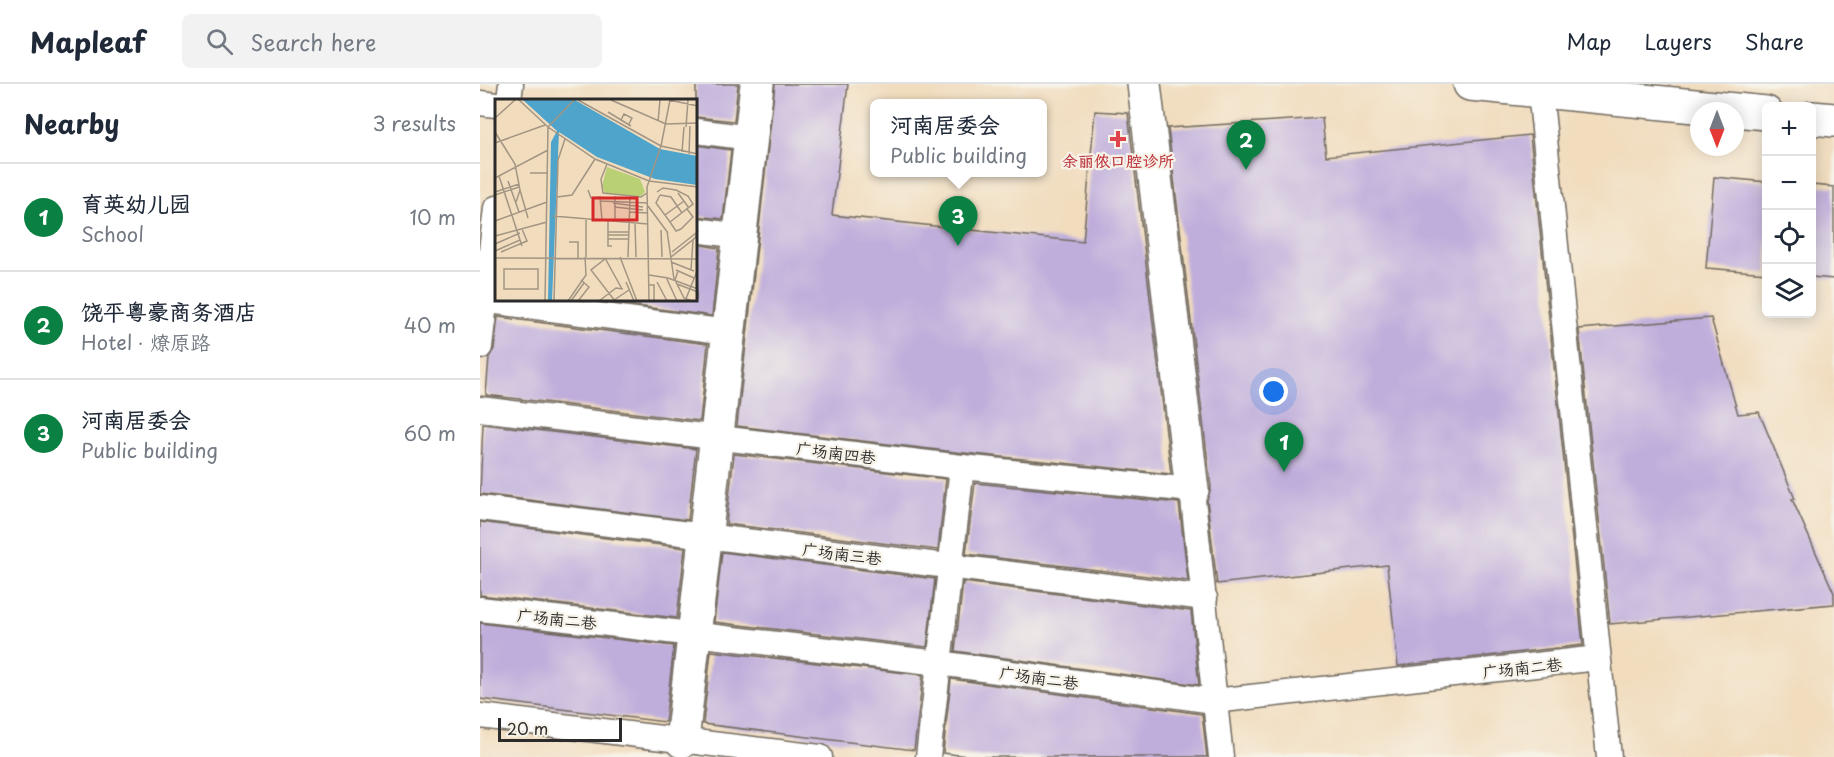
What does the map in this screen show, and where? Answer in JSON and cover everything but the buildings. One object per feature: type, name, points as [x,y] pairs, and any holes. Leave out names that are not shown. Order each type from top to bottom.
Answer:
[{"type":"street","points":[[682,741],[757,84]]},
{"type":"street","points":[[1144,84],[1192,490]]},
{"type":"street","points":[[1470,84],[1762,113]]},
{"type":"street","points":[[1816,118],[1834,120]]},
{"type":"lane","points":[[509,99],[511,84]]},
{"type":"lane","points":[[1540,91],[1609,757]]},
{"type":"lane","points":[[480,103],[495,105]]},
{"type":"lane","points":[[698,131],[751,138]]},
{"type":"lane","points":[[480,200],[495,202]]},
{"type":"lane","points":[[480,347],[483,300],[495,215]]},
{"type":"lane","points":[[698,230],[740,236]]},
{"type":"lane","points":[[498,302],[728,332]]},
{"type":"lane","name":"广场南四巷","points":[[480,409],[962,467],[1192,490]]},
{"type":"lane","points":[[928,757],[962,467]]},
{"type":"lane","points":[[1192,490],[1221,757]]},
{"type":"lane","name":"广场南三巷","points":[[480,508],[1205,598]]},
{"type":"lane","name":"广场南二巷","points":[[480,609],[939,663],[1214,701],[1598,658]]},
{"type":"lane","points":[[480,716],[820,757]]},
{"type":"place","name":"余丽侬口腔诊所","points":[[1118,139]]},
{"type":"place","name":"饶平粤豪商务酒店","points":[[1246,170]]},
{"type":"place","name":"河南居委会","points":[[958,246]]},
{"type":"place","name":"育英幼儿园","points":[[1284,472]]}]
